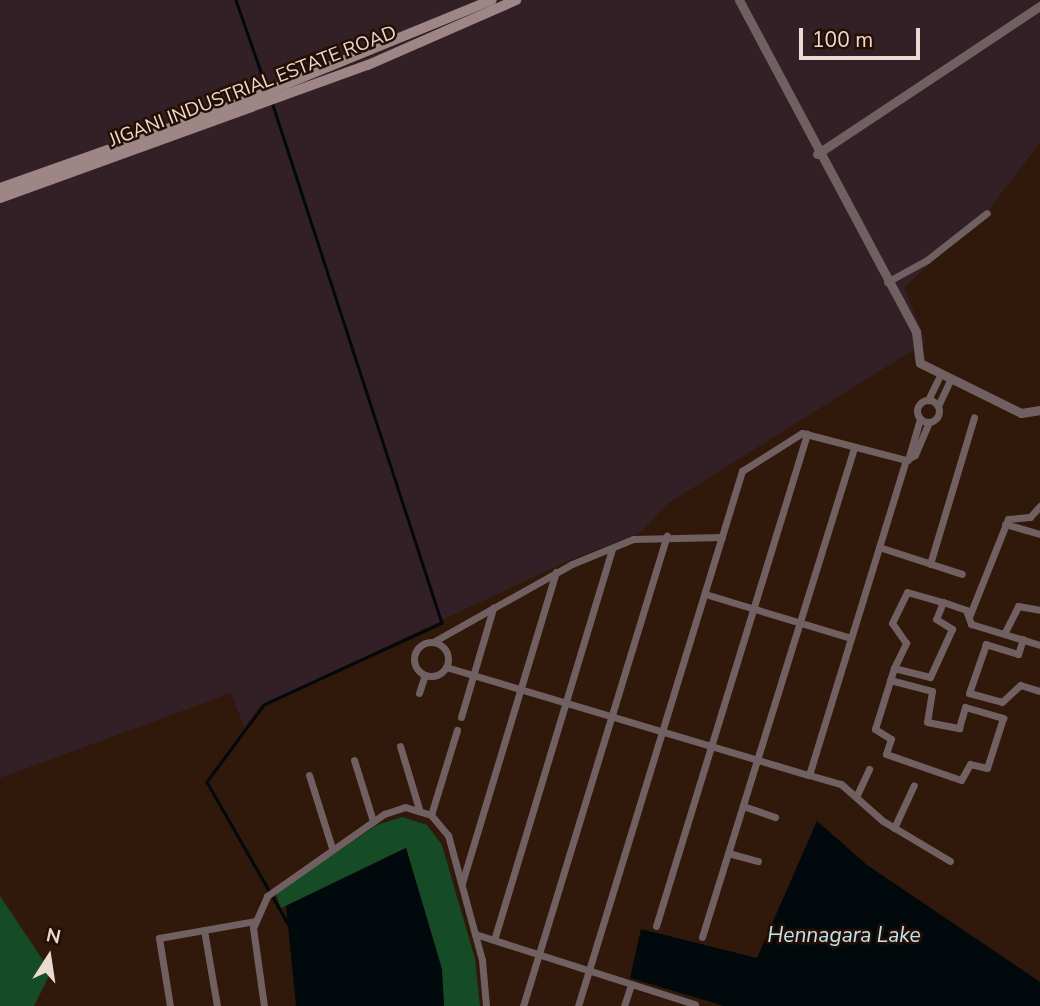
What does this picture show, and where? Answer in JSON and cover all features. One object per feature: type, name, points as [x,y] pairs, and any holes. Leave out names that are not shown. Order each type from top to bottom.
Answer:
[{"type":"main road","name":"JIGANI INDUSTRIAL ESTATE ROAD","points":[[0,188],[270,97],[492,0]]},
{"type":"main road","name":"JIGANI INDUSTRIAL ESTATE ROAD","points":[[0,198],[270,97],[516,0]]},
{"type":"street","points":[[739,0],[817,155],[916,332],[920,363],[1021,413],[1040,410]]},
{"type":"street","points":[[817,155],[1040,6]]},
{"type":"street","points":[[887,282],[927,260],[987,213]]},
{"type":"street","points":[[809,775],[920,419],[918,408],[928,400],[941,373]]},
{"type":"street","points":[[907,460],[929,422],[937,417],[937,406],[951,378]]},
{"type":"street","points":[[928,400],[937,406]]},
{"type":"street","points":[[930,564],[974,417]]},
{"type":"street","points":[[920,419],[929,422]]},
{"type":"street","points":[[578,1006],[742,471],[807,434],[907,460]]},
{"type":"street","points":[[656,926],[807,434]]},
{"type":"street","points":[[702,937],[854,448]]},
{"type":"street","points":[[969,617],[1005,524],[1014,516],[1030,517],[1040,506]]},
{"type":"street","points":[[1005,524],[1040,534]]},
{"type":"street","points":[[425,674],[414,657],[421,646],[433,642],[556,572],[612,548],[667,536],[722,537]]},
{"type":"street","points":[[523,1006],[667,536]]},
{"type":"street","points":[[879,547],[962,575]]},
{"type":"street","points":[[494,940],[612,548]]},
{"type":"street","points":[[461,885],[556,572]]},
{"type":"street","points":[[965,707],[1003,718],[987,768],[970,764],[961,780],[886,754],[891,739],[875,729],[894,668],[905,643],[892,623],[903,593],[966,610],[971,624],[1040,645]]},
{"type":"street","points":[[705,594],[851,638]]},
{"type":"street","points":[[894,668],[930,677],[952,629],[936,619],[943,602]]},
{"type":"street","points":[[1004,634],[1018,606],[1040,610]]},
{"type":"street","points":[[461,716],[493,607]]},
{"type":"street","points":[[890,680],[932,691],[927,722],[959,728],[986,644],[1018,654],[1023,639]]},
{"type":"street","points":[[433,642],[446,651],[446,667]]},
{"type":"street","points":[[446,667],[835,781],[894,828],[950,861]]},
{"type":"street","points":[[425,674],[435,675],[446,667]]},
{"type":"street","points":[[419,693],[425,674]]},
{"type":"street","points":[[969,693],[1002,702],[1020,685],[1040,691]]},
{"type":"street","points":[[432,814],[457,730]]},
{"type":"street","points":[[400,746],[419,809]]},
{"type":"street","points":[[354,760],[373,821]]},
{"type":"street","points":[[856,797],[869,769]]},
{"type":"street","points":[[309,775],[332,848]]},
{"type":"street","points":[[894,828],[914,785]]},
{"type":"street","points":[[743,806],[775,817]]},
{"type":"street","points":[[264,1006],[255,921],[278,883],[373,821],[398,808],[419,809],[432,814],[447,835],[475,934],[486,1006]]},
{"type":"street","points":[[728,853],[758,861]]},
{"type":"street","points":[[170,1006],[159,938],[255,921]]},
{"type":"street","points":[[204,930],[217,1006]]},
{"type":"street","points":[[475,934],[695,1004]]},
{"type":"street","points":[[624,1006],[631,984]]},
{"type":"street","points":[[667,1006],[670,996]]},
{"type":"shaded area","points":[[0,0],[1040,0],[1040,143],[983,217],[904,287],[926,342],[667,504],[641,532],[565,562],[260,706],[244,727],[231,693],[0,778]]},
{"type":"green space","points":[[402,817],[427,825],[442,845],[475,959],[480,1006],[444,1006],[441,969],[406,848],[281,908],[276,894],[377,825]]},
{"type":"green space","points":[[0,896],[51,972],[34,1006],[0,1006]]},
{"type":"water","name":"Hennagara Lake","points":[[817,821],[867,865],[1040,982],[1040,1006],[724,1006],[630,978],[641,929],[757,958]]},
{"type":"water","points":[[406,848],[442,969],[444,1006],[296,1006],[286,906]]},
{"type":"waterway","points":[[236,0],[267,89]]},
{"type":"waterway","points":[[272,102],[442,623],[264,705],[207,782],[289,925]]}]
